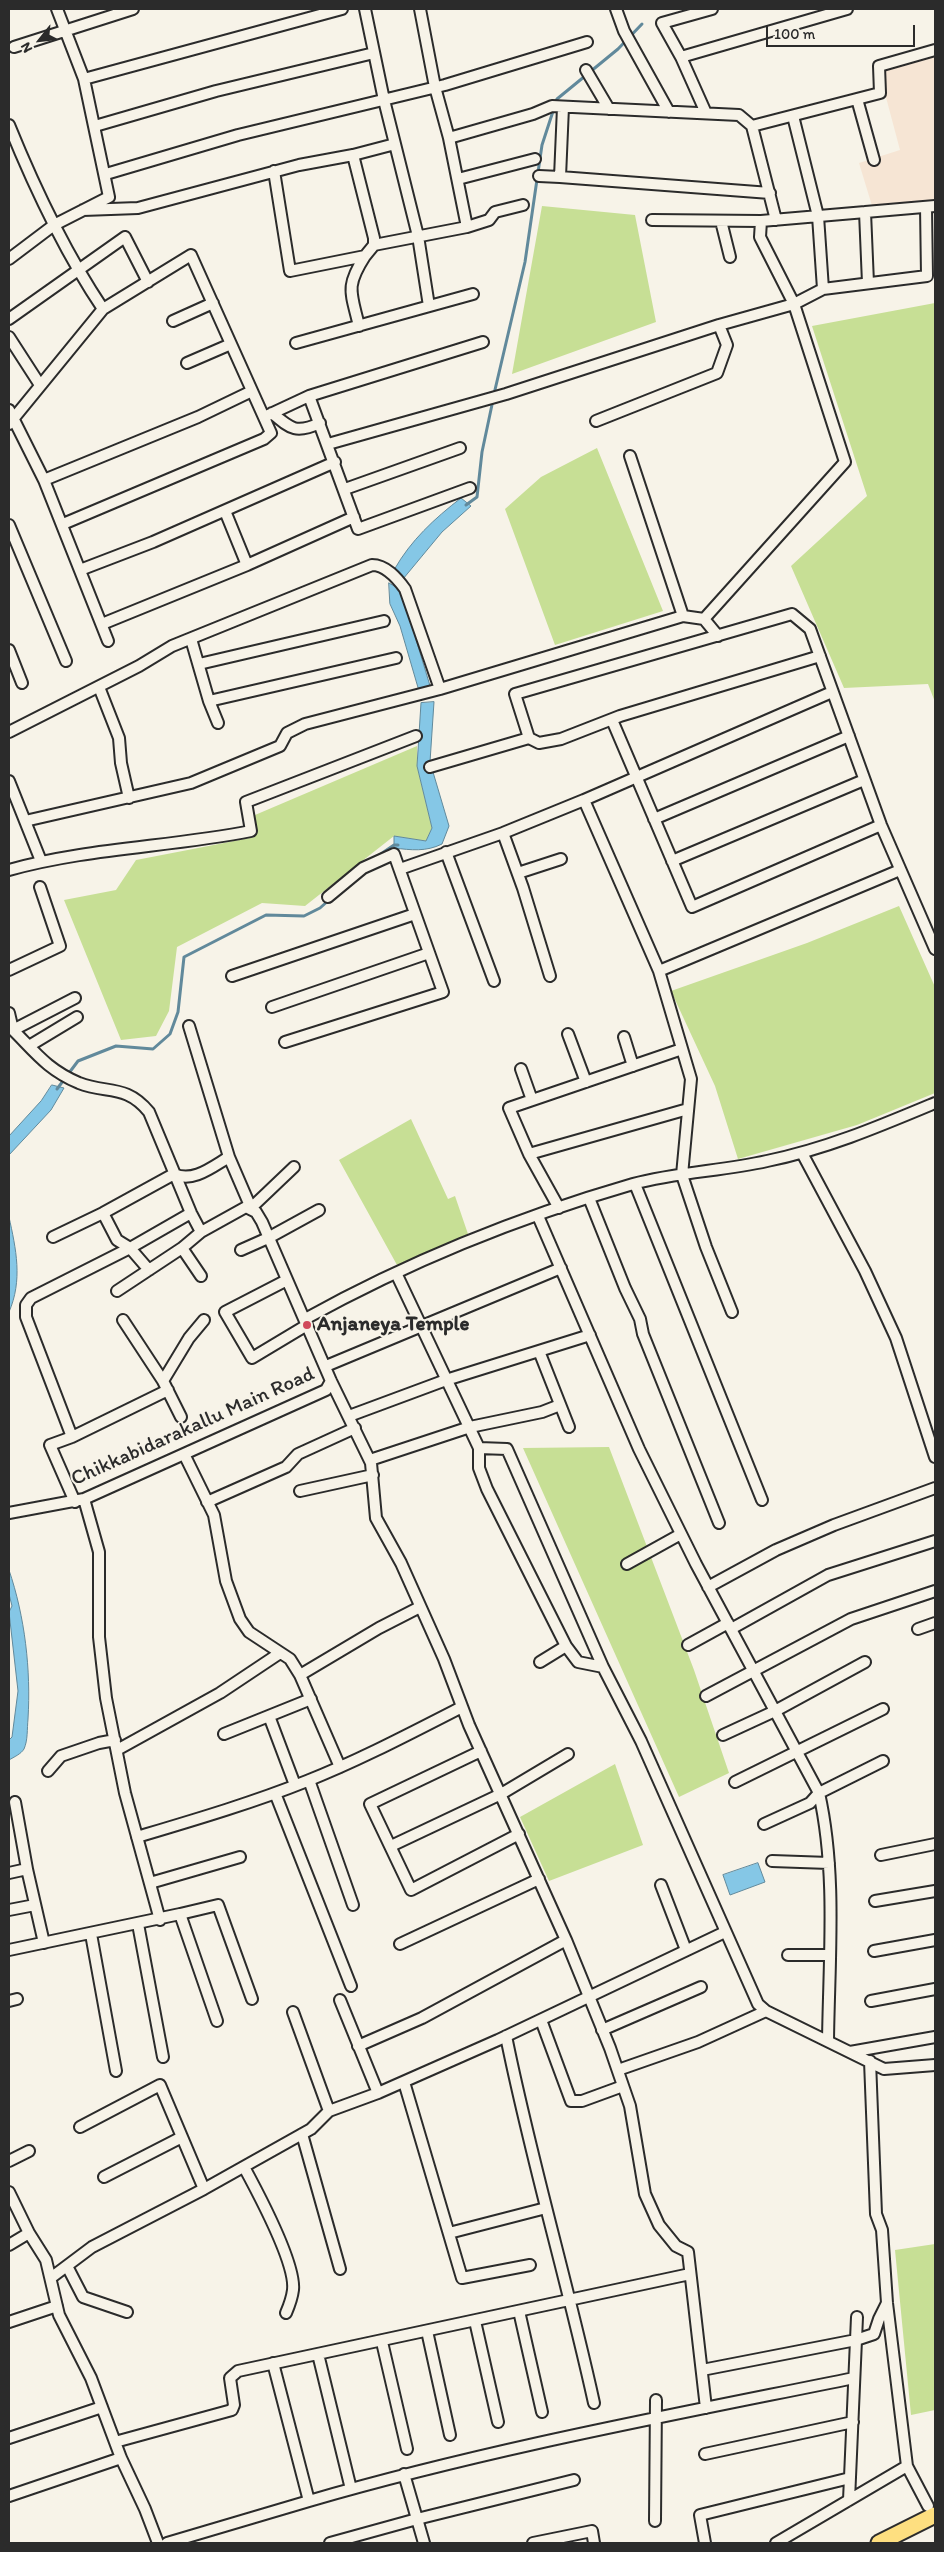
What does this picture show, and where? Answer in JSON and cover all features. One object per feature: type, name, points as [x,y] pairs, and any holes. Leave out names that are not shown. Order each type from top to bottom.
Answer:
[{"type":"highway","points":[[879,2543],[932,2510]]},
{"type":"street","points":[[9,259],[54,225],[109,197],[106,174],[84,79],[57,9]]},
{"type":"street","points":[[14,47],[133,9]]},
{"type":"street","points":[[84,79],[321,12],[342,9]]},
{"type":"street","points":[[365,9],[384,100],[418,236],[429,306]]},
{"type":"street","points":[[420,9],[435,86],[449,138],[467,227]]},
{"type":"street","points":[[616,9],[624,31],[669,112]]},
{"type":"street","points":[[706,113],[681,57],[662,23],[712,9]]},
{"type":"street","points":[[681,57],[847,9]]},
{"type":"street","points":[[106,174],[238,135],[384,100],[587,42]]},
{"type":"street","points":[[752,126],[880,93],[878,66],[935,50]]},
{"type":"street","points":[[95,126],[216,91],[374,53]]},
{"type":"street","points":[[586,70],[609,109]]},
{"type":"street","points":[[857,99],[874,160]]},
{"type":"street","points":[[449,138],[533,114],[552,106],[739,115],[752,126],[776,220]]},
{"type":"street","points":[[560,177],[563,107]]},
{"type":"street","points":[[793,116],[818,216],[823,289]]},
{"type":"street","points":[[9,125],[28,174],[76,269],[103,309]]},
{"type":"street","points":[[83,210],[138,208],[274,171],[353,155],[395,144]]},
{"type":"street","points":[[353,155],[374,238],[374,245]]},
{"type":"street","points":[[458,180],[535,159]]},
{"type":"street","points":[[274,171],[290,271],[365,256]]},
{"type":"street","points":[[539,176],[770,193]]},
{"type":"street","points":[[359,326],[350,289],[353,274],[374,245],[467,227],[490,220],[495,212],[523,205]]},
{"type":"street","points":[[328,444],[493,398],[719,325],[794,304],[823,289],[926,276],[931,207],[761,221],[652,220]]},
{"type":"street","points":[[865,212],[868,283]]},
{"type":"street","points":[[721,221],[730,257]]},
{"type":"street","points":[[704,619],[846,462],[794,304],[760,236],[761,221]]},
{"type":"street","points":[[9,318],[76,269],[125,237],[148,282]]},
{"type":"street","points":[[63,524],[269,436],[271,430],[268,415],[252,391],[191,255],[103,309],[40,385],[10,417],[44,480],[108,641]]},
{"type":"street","points":[[296,343],[473,294]]},
{"type":"street","points":[[173,320],[213,303]]},
{"type":"street","points":[[596,420],[717,373],[727,345],[719,325]]},
{"type":"street","points":[[9,337],[40,385]]},
{"type":"street","points":[[268,415],[309,396],[483,342]]},
{"type":"street","points":[[186,363],[231,344]]},
{"type":"street","points":[[44,480],[198,417],[252,391]]},
{"type":"street","points":[[309,396],[345,489],[358,529],[470,488]]},
{"type":"street","points":[[268,415],[292,429],[300,430],[320,423]]},
{"type":"street","points":[[345,489],[460,448]]},
{"type":"street","points":[[630,456],[683,616]]},
{"type":"street","points":[[80,570],[225,511],[335,462]]},
{"type":"street","points":[[225,511],[247,565]]},
{"type":"street","points":[[102,624],[247,565],[354,517]]},
{"type":"street","points":[[9,525],[66,661]]},
{"type":"street","points":[[9,732],[99,687],[172,646],[364,568],[378,565],[399,580],[408,593],[440,689]]},
{"type":"street","points":[[529,738],[516,694],[792,614],[810,629],[881,825],[935,949]]},
{"type":"street","points":[[25,821],[191,783],[280,746],[287,733],[305,724],[440,689],[683,616],[704,619],[718,636]]},
{"type":"street","points":[[198,664],[384,621]]},
{"type":"street","points":[[191,639],[209,701],[218,723]]},
{"type":"street","points":[[9,650],[22,683]]},
{"type":"street","points":[[430,767],[529,738],[539,743],[561,739],[612,720],[820,656]]},
{"type":"street","points":[[209,701],[396,658]]},
{"type":"street","points":[[99,687],[119,738],[121,763],[129,798]]},
{"type":"street","points":[[400,870],[503,833],[584,800],[832,692]]},
{"type":"street","points":[[612,720],[692,907],[881,825]]},
{"type":"street","points":[[9,870],[41,861],[216,838],[251,831],[246,802],[416,736]]},
{"type":"street","points":[[654,819],[849,736]]},
{"type":"street","points":[[672,860],[864,780]]},
{"type":"street","points":[[9,781],[41,861]]},
{"type":"street","points":[[584,800],[659,971],[691,1079],[682,1175],[706,1247],[732,1312]]},
{"type":"street","points":[[503,833],[518,873],[550,976]]},
{"type":"street","points":[[446,852],[494,981]]},
{"type":"street","points":[[285,1042],[443,992],[394,854],[363,868],[328,897]]},
{"type":"street","points":[[518,873],[561,859]]},
{"type":"street","points":[[659,971],[900,870]]},
{"type":"street","points":[[9,970],[60,946],[40,887]]},
{"type":"street","points":[[232,976],[415,914]]},
{"type":"street","points":[[272,1007],[429,953]]},
{"type":"street","points":[[11,1030],[75,998]]},
{"type":"street","points":[[9,1013],[11,1030],[48,1067],[81,1083],[117,1090],[138,1099],[149,1112],[191,1213],[202,1232]]},
{"type":"street","points":[[29,1046],[77,1017]]},
{"type":"street","points":[[189,1026],[229,1157],[251,1208],[256,1212],[326,1366],[330,1381],[370,1460],[376,1518],[401,1563],[481,1751],[566,1940],[618,2070],[630,2106],[645,2194],[659,2225],[676,2246],[688,2252],[706,2408]]},
{"type":"street","points":[[568,1034],[586,1082]]},
{"type":"street","points":[[624,1036],[633,1066]]},
{"type":"street","points":[[559,1208],[529,1154],[509,1108],[682,1049]]},
{"type":"street","points":[[521,1068],[532,1100]]},
{"type":"street","points":[[287,1280],[225,1312],[252,1358],[360,1289],[482,1236],[559,1208],[635,1184],[766,1162],[802,1153],[871,1130],[935,1103]]},
{"type":"street","points":[[529,1154],[688,1108]]},
{"type":"street","points":[[802,1153],[865,1271],[896,1338],[932,1438],[935,1457]]},
{"type":"street","points":[[174,1174],[183,1178],[196,1175],[229,1157]]},
{"type":"street","points":[[117,1291],[182,1248],[202,1232],[243,1208],[251,1208],[294,1167]]},
{"type":"street","points":[[52,1237],[103,1213],[174,1174]]},
{"type":"street","points":[[635,1184],[762,1500]]},
{"type":"street","points":[[590,1198],[625,1288],[640,1319],[643,1334],[719,1523]]},
{"type":"street","points":[[242,1250],[319,1210]]},
{"type":"street","points":[[103,1213],[117,1240],[130,1248],[149,1270]]},
{"type":"street","points":[[72,1437],[26,1317],[26,1305],[31,1298],[130,1248],[191,1213]]},
{"type":"street","points":[[538,1216],[638,1449],[708,1587],[819,1793],[826,1823],[829,1863],[828,2041]]},
{"type":"street","points":[[182,1248],[201,1276]]},
{"type":"street","points":[[326,1366],[561,1268]]},
{"type":"street","points":[[396,1273],[479,1448],[479,1468],[487,1489],[566,1646],[578,1662],[603,1667]]},
{"type":"street","points":[[123,1320],[166,1385],[182,1417]]},
{"type":"street","points":[[160,1920],[124,1793],[106,1698],[99,1637],[99,1552],[80,1501],[50,1446],[72,1437],[166,1385],[189,1338],[204,1320]]},
{"type":"street","points":[[349,1416],[446,1380],[590,1335]]},
{"type":"street","points":[[539,1351],[569,1427]]},
{"type":"street","name":"Chikkabidarakallu Main Road","points":[[9,1513],[80,1501],[326,1390],[330,1386],[330,1381]]},
{"type":"street","points":[[370,1460],[470,1427],[542,1412],[560,1405]]},
{"type":"street","points":[[207,1502],[286,1467],[298,1454],[354,1428]]},
{"type":"street","points":[[479,1448],[507,1449],[603,1667],[641,1741],[758,2004],[766,2011],[884,2069],[935,2064]]},
{"type":"street","points":[[184,1454],[214,1515],[226,1581],[240,1619],[249,1632],[290,1659],[300,1675],[340,1767]]},
{"type":"street","points":[[300,1491],[373,1475]]},
{"type":"street","points":[[708,1587],[776,1550],[834,1525],[935,1488]]},
{"type":"street","points":[[627,1564],[681,1534]]},
{"type":"street","points":[[688,1645],[828,1575],[935,1541]]},
{"type":"street","points":[[706,1696],[851,1619],[935,1591]]},
{"type":"street","points":[[300,1675],[379,1628],[420,1607]]},
{"type":"street","points":[[918,1629],[935,1623]]},
{"type":"street","points":[[540,1662],[566,1646]]},
{"type":"street","points":[[48,1771],[61,1756],[99,1743],[116,1745],[220,1693],[280,1653]]},
{"type":"street","points":[[723,1735],[775,1711],[865,1662]]},
{"type":"street","points":[[224,1734],[311,1699]]},
{"type":"street","points":[[137,1837],[295,1786],[340,1767],[462,1707]]},
{"type":"street","points":[[735,1782],[796,1750],[883,1709]]},
{"type":"street","points":[[269,1716],[295,1786]]},
{"type":"street","points":[[481,1751],[370,1804],[411,1890],[519,1834]]},
{"type":"street","points":[[391,1846],[501,1794],[568,1754]]},
{"type":"street","points":[[764,1824],[810,1803],[819,1793],[883,1761]]},
{"type":"street","points":[[309,1780],[353,1905]]},
{"type":"street","points":[[275,1793],[351,1986]]},
{"type":"street","points":[[14,1802],[44,1943]]},
{"type":"street","points":[[881,1855],[935,1844]]},
{"type":"street","points":[[150,1883],[240,1857]]},
{"type":"street","points":[[772,1861],[829,1863]]},
{"type":"street","points":[[9,1873],[27,1869]]},
{"type":"street","points":[[400,1944],[539,1879]]},
{"type":"street","points":[[661,1884],[686,1950]]},
{"type":"street","points":[[875,1901],[935,1891]]},
{"type":"street","points":[[9,1910],[35,1905]]},
{"type":"street","points":[[9,1950],[160,1920],[218,1905],[252,1999]]},
{"type":"street","points":[[180,1914],[217,2021]]},
{"type":"street","points":[[138,1924],[163,2057]]},
{"type":"street","points":[[52,2277],[92,2247],[204,2189],[302,2134],[329,2111],[404,2082],[506,2036],[725,1932]]},
{"type":"street","points":[[91,1934],[116,2072]]},
{"type":"street","points":[[358,2046],[422,2018],[566,1940]]},
{"type":"street","points":[[874,1951],[935,1940]]},
{"type":"street","points":[[788,1955],[829,1955]]},
{"type":"street","points":[[602,2030],[701,1987]]},
{"type":"street","points":[[871,2001],[935,1989]]},
{"type":"street","points":[[340,2000],[378,2093]]},
{"type":"street","points":[[618,2070],[698,2042],[766,2011]]},
{"type":"street","points":[[292,2012],[329,2111]]},
{"type":"street","points":[[541,2020],[572,2101],[582,2102],[623,2086]]},
{"type":"street","points":[[506,2036],[546,2208],[571,2300],[594,2403]]},
{"type":"street","points":[[850,2052],[935,2037]]},
{"type":"street","points":[[870,2061],[876,2214],[882,2230],[887,2303],[907,2466],[932,2510]]},
{"type":"street","points":[[404,2082],[462,2278],[530,2265]]},
{"type":"street","points":[[80,2127],[160,2085],[204,2189]]},
{"type":"street","points":[[302,2134],[340,2269]]},
{"type":"street","points":[[104,2177],[182,2137]]},
{"type":"street","points":[[9,2161],[29,2151]]},
{"type":"street","points":[[244,2167],[267,2211],[290,2269],[293,2289],[286,2313]]},
{"type":"street","points":[[9,2195],[46,2260],[52,2277],[59,2315],[91,2378],[121,2458],[145,2508],[158,2543]]},
{"type":"street","points":[[449,2233],[546,2208]]},
{"type":"street","points":[[9,2245],[29,2233]]},
{"type":"street","points":[[67,2266],[83,2297],[128,2312]]},
{"type":"street","points":[[115,2442],[230,2411],[234,2406],[230,2380],[232,2375],[272,2363],[382,2342],[690,2274]]},
{"type":"street","points":[[702,2370],[856,2340],[874,2334],[887,2303]]},
{"type":"street","points":[[9,2322],[57,2306]]},
{"type":"street","points":[[519,2311],[542,2412]]},
{"type":"street","points":[[849,2500],[857,2317]]},
{"type":"street","points":[[475,2321],[498,2422]]},
{"type":"street","points":[[427,2331],[450,2435]]},
{"type":"street","points":[[382,2342],[407,2448]]},
{"type":"street","points":[[318,2354],[350,2489]]},
{"type":"street","points":[[272,2363],[309,2501]]},
{"type":"street","points":[[167,2543],[404,2474],[656,2418],[854,2378]]},
{"type":"street","points":[[655,2521],[656,2400]]},
{"type":"street","points":[[9,2438],[102,2407]]},
{"type":"street","points":[[705,2454],[853,2422]]},
{"type":"street","points":[[9,2496],[121,2458]]},
{"type":"street","points":[[776,2543],[907,2466]]},
{"type":"street","points":[[404,2474],[424,2543]]},
{"type":"street","points":[[705,2543],[700,2515],[850,2478]]},
{"type":"street","points":[[330,2543],[574,2480]]},
{"type":"street","points":[[533,2543],[547,2542],[592,2531],[594,2543]]},
{"type":"shaded area","points":[[935,57],[935,204],[873,209],[859,163],[900,150],[879,71]]},
{"type":"green space","points":[[542,206],[635,215],[656,322],[512,374]]},
{"type":"green space","points":[[935,303],[935,702],[928,684],[844,688],[791,566],[867,496],[812,326]]},
{"type":"green space","points":[[597,448],[663,611],[555,645],[505,509],[541,477]]},
{"type":"green space","points":[[417,746],[417,766],[432,828],[426,841],[394,836],[305,906],[262,903],[177,947],[169,1011],[156,1036],[121,1040],[64,900],[116,890],[136,860],[255,837],[255,815]]},
{"type":"green space","points":[[899,906],[935,987],[935,1093],[857,1125],[738,1159],[715,1086],[671,991],[807,943]]},
{"type":"green space","points":[[411,1119],[448,1199],[455,1196],[468,1234],[397,1265],[339,1160]]},
{"type":"green space","points":[[609,1447],[694,1670],[729,1773],[679,1797],[523,1448]]},
{"type":"green space","points":[[615,1764],[643,1845],[549,1881],[520,1817]]},
{"type":"green space","points":[[935,2244],[935,2410],[911,2415],[895,2250]]},
{"type":"water","points":[[461,498],[471,506],[442,532],[403,579],[394,570],[408,549],[432,522]]},
{"type":"water","points":[[389,583],[401,590],[431,689],[419,691],[400,626],[390,604]]},
{"type":"water","points":[[434,702],[430,762],[449,826],[442,844],[436,847],[418,850],[394,848],[394,836],[426,841],[432,828],[417,766],[421,703]]},
{"type":"water","points":[[52,1085],[64,1088],[51,1110],[9,1155],[9,1136],[41,1101]]},
{"type":"water","points":[[9,1217],[16,1253],[17,1276],[16,1288],[9,1312]]},
{"type":"water","points":[[9,1570],[15,1588],[26,1644],[29,1700],[24,1749],[9,1760],[9,1740],[12,1737],[18,1691],[9,1612],[12,1606],[9,1594]]},
{"type":"water","points":[[758,1863],[765,1882],[730,1895],[723,1875]]},
{"type":"waterway","points":[[494,394],[525,262],[542,145],[557,99],[618,49],[642,24]]},
{"type":"waterway","points":[[466,505],[477,497],[482,452],[493,400]]},
{"type":"waterway","points":[[372,860],[394,845],[398,845]]},
{"type":"waterway","points":[[57,1089],[78,1061],[116,1046],[153,1049],[170,1034],[178,1012],[184,957],[266,915],[304,916],[320,908],[329,900]]},
{"type":"place","name":"Anjaneya Temple","points":[[307,1325]]}]
